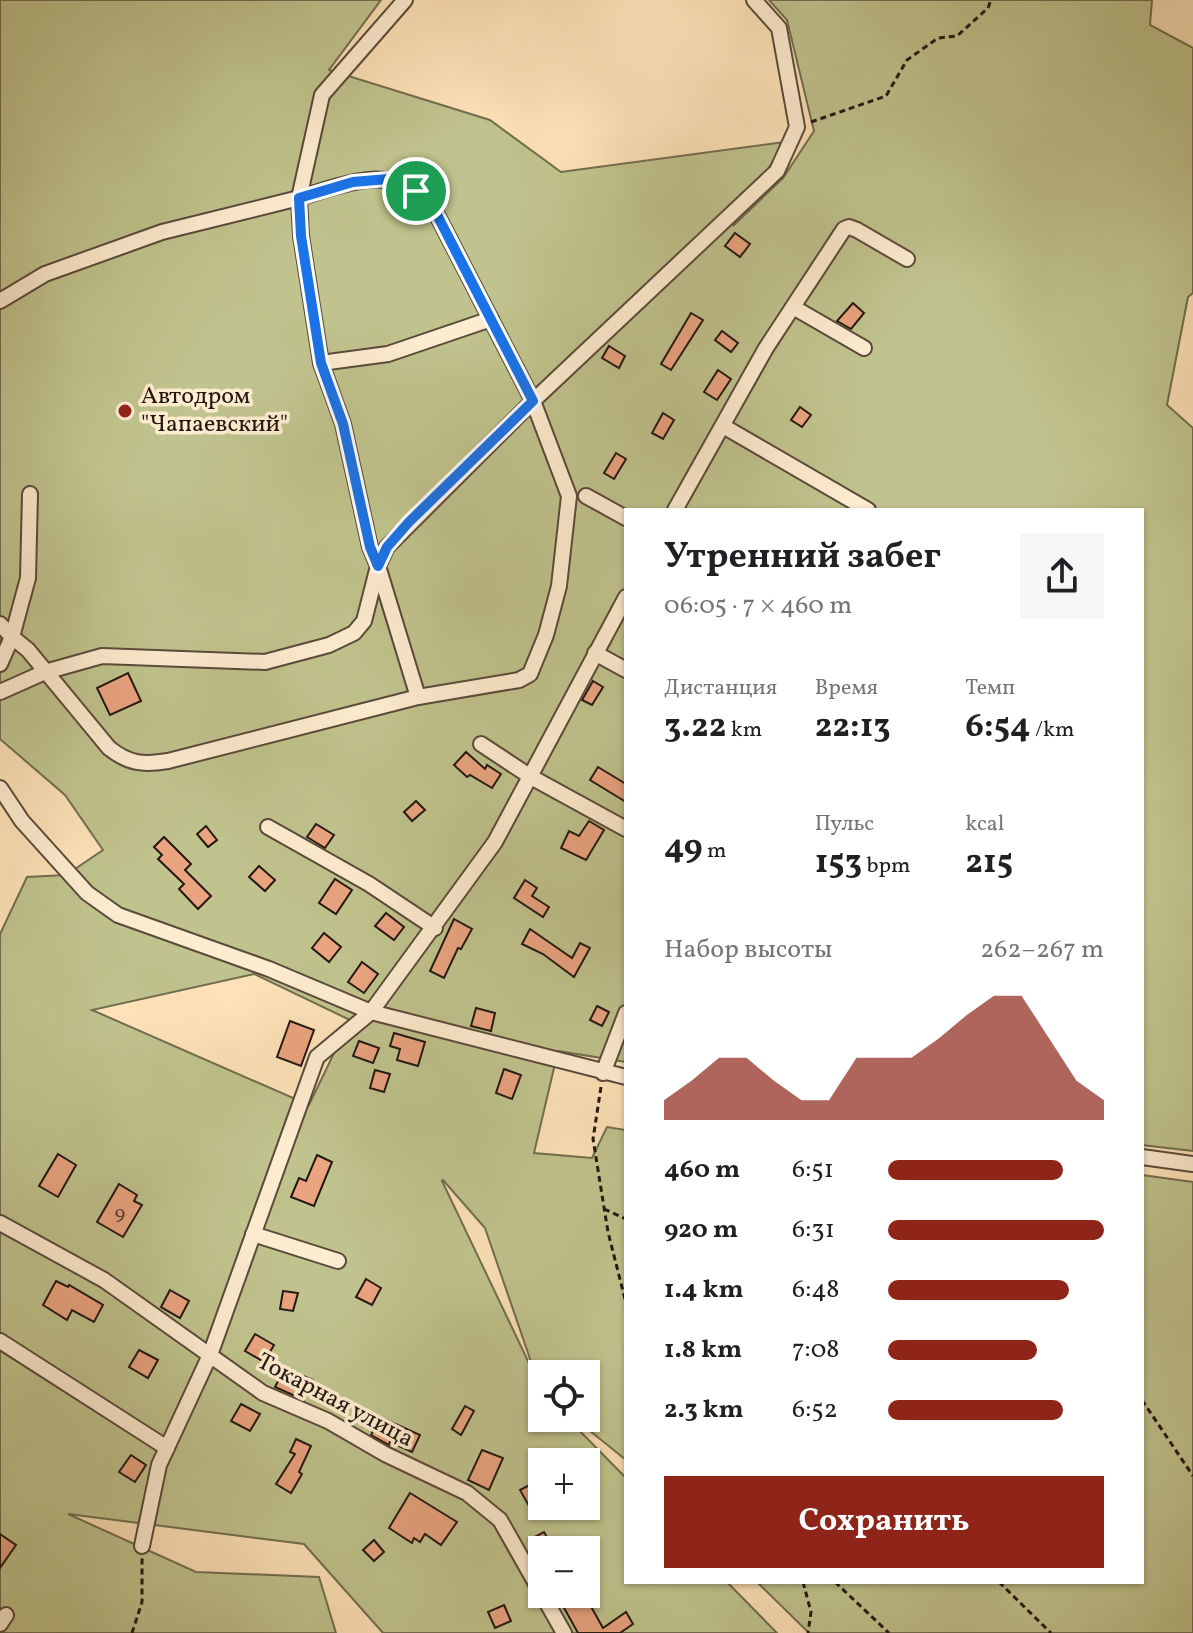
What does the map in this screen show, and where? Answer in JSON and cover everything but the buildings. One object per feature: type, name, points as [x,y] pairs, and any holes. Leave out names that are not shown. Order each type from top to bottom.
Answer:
[{"type":"street","points":[[405,0],[322,95],[299,198],[301,236],[321,363],[343,424],[370,547],[418,697]]},
{"type":"street","points":[[0,692],[45,672],[102,656],[265,662],[329,645],[354,633],[364,621],[378,566],[387,547],[409,522],[777,171],[797,127],[779,28],[754,0]]},
{"type":"street","points":[[0,301],[45,274],[162,232],[353,182],[388,179],[416,191],[435,211],[533,401],[569,496],[559,586],[540,657],[530,674],[519,680],[418,697],[143,765],[124,760],[109,748],[28,650],[0,624]]},
{"type":"street","points":[[676,508],[766,348],[844,229],[857,230],[907,259]]},
{"type":"street","points":[[793,307],[864,348]]},
{"type":"street","points":[[321,363],[388,354],[491,319]]},
{"type":"street","points":[[723,426],[865,508]]},
{"type":"street","points":[[0,664],[12,637],[28,578],[30,494]]},
{"type":"street","points":[[586,496],[624,517]]},
{"type":"street","points":[[142,1546],[159,1465],[210,1355],[317,1057],[371,1012],[495,842],[624,601]]},
{"type":"street","points":[[595,653],[624,669]]},
{"type":"street","points":[[481,744],[531,777],[624,828]]},
{"type":"street","points":[[0,788],[22,821],[87,893],[118,915],[269,969],[371,1012],[624,1077]]},
{"type":"street","points":[[268,827],[369,884],[435,928]]},
{"type":"street","points":[[603,1073],[624,1018]]},
{"type":"street","points":[[1144,1157],[1193,1164]]},
{"type":"street","name":"Токарная улица","points":[[0,1223],[104,1280],[263,1393],[328,1421],[385,1454],[467,1493],[500,1520],[564,1633]]},
{"type":"street","points":[[253,1234],[338,1261]]},
{"type":"street","points":[[0,1341],[167,1448]]},
{"type":"path","points":[[797,127],[886,96],[907,60],[938,38],[957,36],[988,8],[991,0]]},
{"type":"path","points":[[603,1073],[593,1139],[604,1209],[624,1294]]},
{"type":"path","points":[[604,1209],[624,1218]]},
{"type":"path","points":[[1144,1403],[1193,1476]]},
{"type":"path","points":[[132,1633],[142,1602],[142,1546]]},
{"type":"path","points":[[804,1584],[811,1612],[808,1633]]},
{"type":"path","points":[[837,1584],[889,1633]]},
{"type":"path","points":[[1001,1584],[1051,1633]]},
{"type":"green space","points":[[0,0],[381,0],[329,70],[490,120],[561,172],[785,142],[733,226],[783,178],[814,131],[787,20],[769,0],[1152,0],[1150,25],[1193,48],[1193,293],[1188,297],[1167,405],[1193,428],[1193,1151],[1144,1145],[1144,508],[624,508],[624,1062],[558,1051],[534,1153],[592,1158],[607,1127],[624,1130],[624,1458],[591,1432],[600,1432],[600,1360],[530,1360],[485,1228],[442,1181],[528,1361],[528,1432],[581,1432],[596,1448],[528,1448],[528,1520],[600,1520],[600,1452],[624,1476],[624,1584],[729,1584],[777,1633],[383,1633],[304,1544],[68,1514],[196,1572],[319,1577],[336,1633],[0,1633],[0,934],[27,877],[66,875],[103,850],[65,795],[0,739]],"holes":[[[254,974],[350,1020],[309,1105],[92,1010]]]},
{"type":"green space","points":[[1144,1175],[1193,1182],[1193,1633],[809,1633],[759,1584],[1144,1584]]},
{"type":"place","name":"Автодром \"Чапаевский\"","points":[[125,411]]},
{"type":"route","points":[[388,179],[416,191],[435,211],[533,401],[409,522],[387,547],[378,566],[370,547],[343,424],[321,363],[310,277],[301,236],[299,198],[353,182],[388,179]]}]
